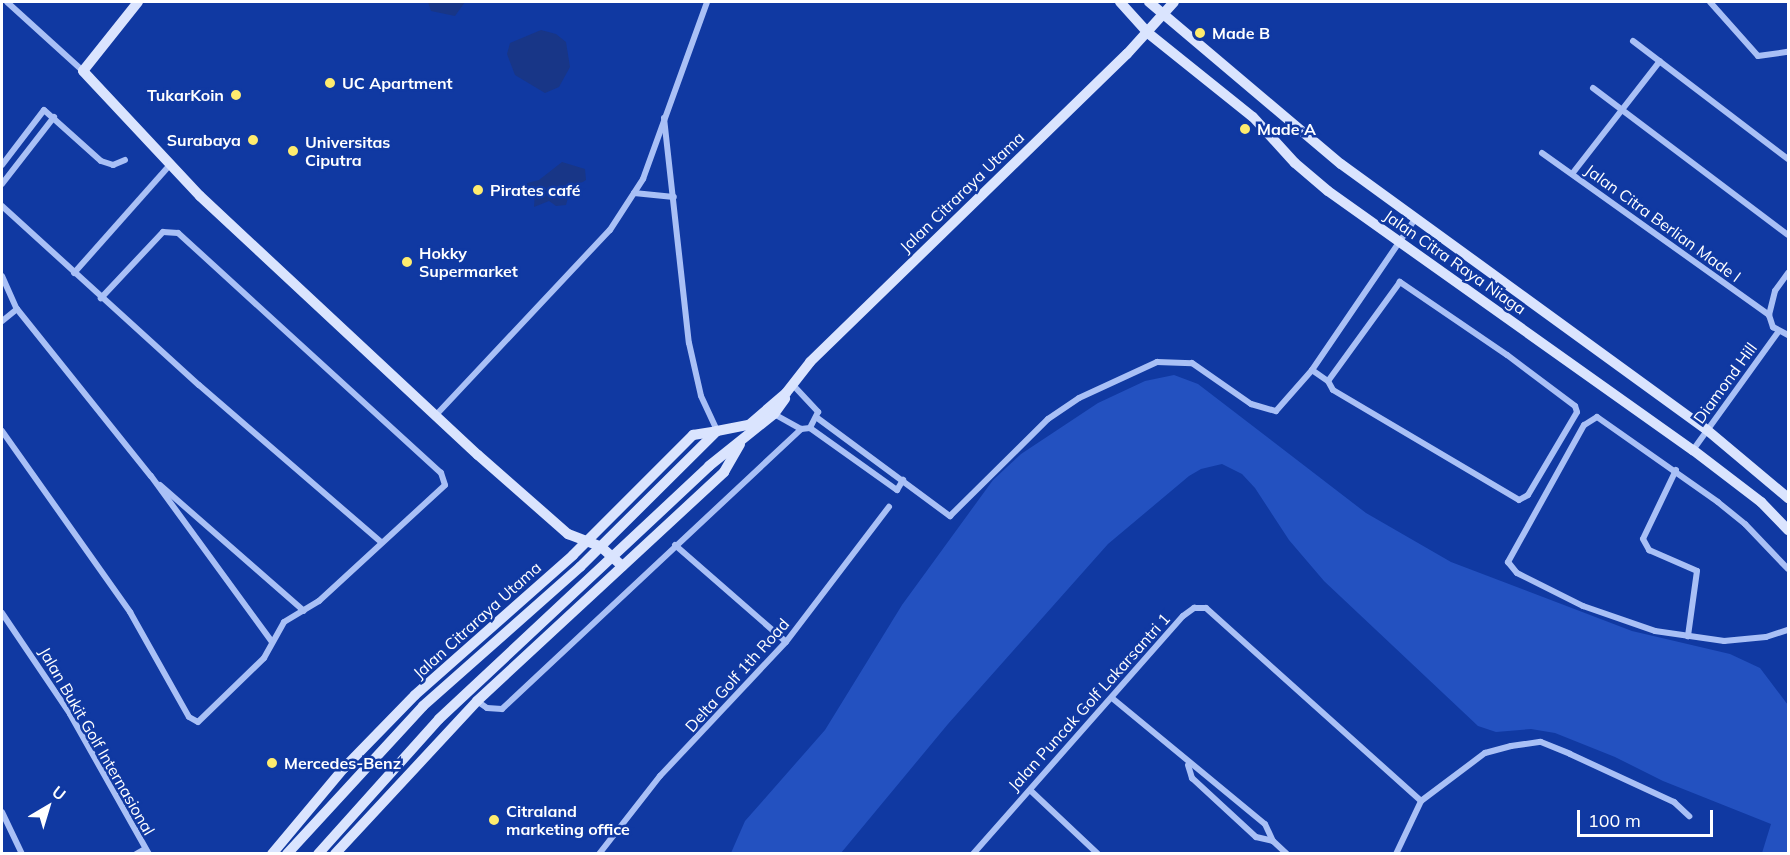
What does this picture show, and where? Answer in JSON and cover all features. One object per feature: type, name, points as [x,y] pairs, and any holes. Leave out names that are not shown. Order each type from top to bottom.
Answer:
[{"type":"street","points":[[7,2],[83,71],[169,166],[436,415],[568,534],[600,546],[622,566]]},
{"type":"street","points":[[83,71],[138,2]]},
{"type":"street","points":[[436,415],[610,230],[643,179],[707,2]]},
{"type":"street","name":"Jalan Citra Raya Niaga","points":[[1120,2],[1148,33],[1252,117],[1320,184],[1693,450],[1761,502],[1788,530]]},
{"type":"street","name":"Jalan Citra Raya Niaga","points":[[1149,2],[1162,16],[1334,158],[1707,430],[1788,498]]},
{"type":"street","name":"Jalan Citraraya Utama","points":[[272,854],[343,769],[415,695],[573,555],[693,435],[749,425],[789,389],[819,354],[1148,33],[1174,2]]},
{"type":"street","points":[[1710,2],[1758,56],[1788,52]]},
{"type":"street","points":[[1633,41],[1788,159]]},
{"type":"street","points":[[1572,174],[1659,61]]},
{"type":"street","points":[[1593,88],[1788,235]]},
{"type":"street","points":[[2,165],[42,111],[54,117],[101,161],[113,165],[125,160]]},
{"type":"street","points":[[2,184],[54,117]]},
{"type":"street","points":[[664,118],[689,343],[701,396],[717,431]]},
{"type":"street","name":"Jalan Citra Berlian Made I","points":[[1542,153],[1768,315]]},
{"type":"street","points":[[74,273],[169,166]]},
{"type":"street","points":[[634,193],[674,197]]},
{"type":"street","points":[[2,206],[101,298],[381,542]]},
{"type":"street","points":[[816,417],[950,516],[1048,419],[1079,398],[1157,362],[1192,363],[1267,411],[1276,411],[1285,404],[1312,370],[1415,219]]},
{"type":"street","points":[[2,431],[130,612],[191,719],[201,720],[264,658],[284,622],[319,601],[381,542],[443,488],[445,477],[183,237],[163,232],[101,298]]},
{"type":"street","points":[[1768,315],[1775,291],[1788,273]]},
{"type":"street","points":[[2,276],[17,309],[151,476],[272,642]]},
{"type":"street","points":[[1312,370],[1328,381],[1333,390],[1519,500],[1528,495],[1577,412],[1575,406],[1507,355],[1400,282],[1328,381]]},
{"type":"street","points":[[2,321],[17,309]]},
{"type":"street","name":"Diamond Hill","points":[[1768,315],[1778,332],[1788,335]]},
{"type":"street","name":"Diamond Hill","points":[[1693,450],[1778,332]]},
{"type":"street","points":[[789,389],[815,404],[816,417],[810,428]]},
{"type":"street","name":"Jalan Citraraya Utama","points":[[318,854],[439,719],[590,580],[709,466],[740,444],[774,414],[789,389]]},
{"type":"street","points":[[774,414],[801,429],[810,428],[897,490],[903,480]]},
{"type":"street","points":[[1788,569],[1745,524],[1676,470],[1597,417],[1590,419],[1508,562],[1517,573],[1582,606],[1655,631],[1745,640],[1788,630]]},
{"type":"street","points":[[477,700],[487,708],[502,709],[801,429]]},
{"type":"street","name":"Jalan Citraraya Utama","points":[[287,854],[423,706],[579,567],[717,431]]},
{"type":"street","name":"Jalan Citraraya Utama","points":[[335,854],[477,700],[724,472],[740,444]]},
{"type":"street","points":[[1676,470],[1643,539],[1649,550],[1696,571],[1688,636]]},
{"type":"street","points":[[151,476],[304,611]]},
{"type":"street","name":"Delta Golf 1th Road","points":[[599,854],[660,776],[786,642],[889,507]]},
{"type":"street","points":[[568,534],[573,555],[579,567],[598,590]]},
{"type":"street","points":[[675,545],[786,642]]},
{"type":"street","name":"Jalan Puncak Golf Lakarsantri 1","points":[[973,854],[1183,616],[1194,608],[1206,608],[1421,801]]},
{"type":"street","name":"Jalan Bukit Golf Internasional","points":[[2,613],[70,714],[147,851]]},
{"type":"street","points":[[1112,698],[1188,765],[1200,768],[1265,824],[1273,841],[1287,854]]},
{"type":"street","points":[[1396,854],[1421,801],[1485,753],[1541,742],[1674,802],[1689,816]]},
{"type":"street","points":[[1188,765],[1192,778],[1256,837],[1273,841]]},
{"type":"street","points":[[1030,790],[1098,854]]},
{"type":"street","points":[[2,812],[22,854]]},
{"type":"street","points":[[136,854],[147,851]]},
{"type":"shaded area","points":[[428,2],[465,2],[455,16],[431,11]]},
{"type":"shaded area","points":[[541,30],[556,34],[566,42],[570,67],[559,87],[545,93],[515,75],[507,54],[510,43]]},
{"type":"shaded area","points":[[562,162],[585,169],[586,180],[570,190],[566,205],[556,206],[549,201],[534,207],[535,191],[523,192],[520,185],[539,180]]},
{"type":"shaded area","points":[[1174,375],[1198,384],[1366,513],[1451,562],[1632,631],[1730,654],[1760,668],[1788,705],[1788,853],[1762,853],[1771,824],[1663,781],[1615,757],[1555,733],[1531,729],[1496,732],[1478,726],[1324,581],[1289,540],[1255,488],[1242,474],[1222,464],[1201,469],[1189,476],[1108,544],[948,724],[841,853],[731,853],[745,821],[825,730],[902,605],[993,480],[1021,454],[1098,403],[1145,381]]},
{"type":"place","name":"Made B","points":[[1200,33]]},
{"type":"place","name":"UC Apartment","points":[[330,83]]},
{"type":"place","name":"TukarKoin","points":[[236,95]]},
{"type":"place","name":"Made A","points":[[1245,129]]},
{"type":"place","name":"Surabaya","points":[[253,140]]},
{"type":"place","name":"Universitas Ciputra","points":[[293,151]]},
{"type":"place","name":"Pirates café","points":[[478,190]]},
{"type":"place","name":"Hokky Supermarket","points":[[407,262]]},
{"type":"place","name":"Mercedes-Benz","points":[[272,763]]},
{"type":"place","name":"Citraland marketing office","points":[[494,820]]}]
